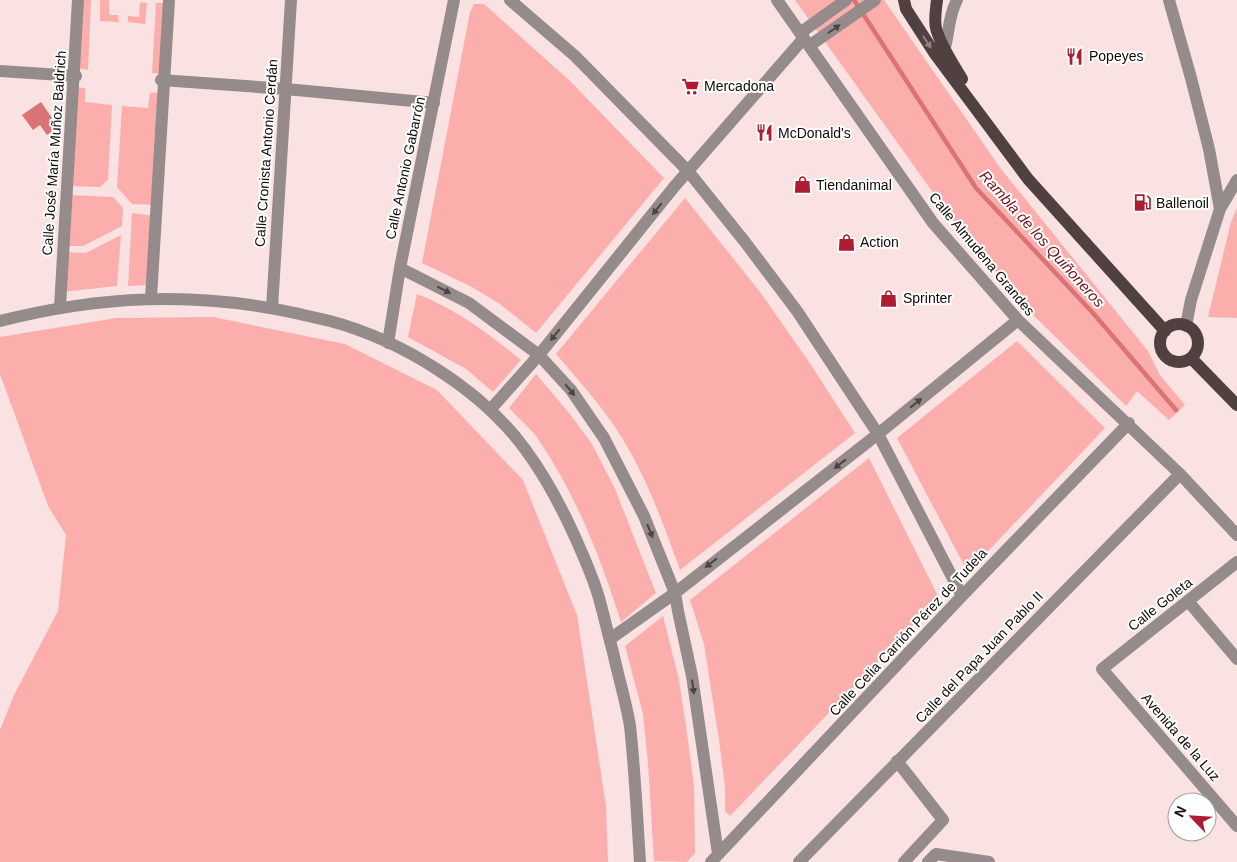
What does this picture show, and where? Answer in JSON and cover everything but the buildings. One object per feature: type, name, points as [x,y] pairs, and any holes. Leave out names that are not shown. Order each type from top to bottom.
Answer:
[{"type":"main road","points":[[904,0],[906,9],[935,54],[1028,179],[1165,331]]},
{"type":"main road","points":[[937,0],[936,28],[980,113]]},
{"type":"main road","points":[[1175,325],[1186,326],[1194,331],[1198,341],[1196,350],[1191,358],[1179,362],[1164,354],[1161,345],[1162,336],[1165,331],[1175,325]]},
{"type":"main road","points":[[1191,358],[1237,406]]},
{"type":"street","name":"Calle José María Muñoz Baldrich","points":[[60,307],[78,0]]},
{"type":"street","points":[[151,298],[169,0]]},
{"type":"street","name":"Calle Cronista Antonio Cerdán","points":[[272,308],[291,0]]},
{"type":"street","name":"Calle Antonio Gabarrón","points":[[388,343],[400,268],[454,0]]},
{"type":"street","points":[[510,0],[574,56],[688,171],[745,242],[797,311],[878,434],[962,596]]},
{"type":"street","name":"Calle Almudena Grandes","points":[[777,0],[933,223],[1018,320],[1129,423],[1237,535]]},
{"type":"street","points":[[490,410],[539,355],[688,171],[804,39],[846,0]]},
{"type":"street","points":[[945,47],[949,32],[948,22],[957,0]]},
{"type":"street","points":[[1169,0],[1209,150],[1220,209]]},
{"type":"street","points":[[804,39],[859,11],[872,2]]},
{"type":"street","points":[[0,70],[75,76]]},
{"type":"street","points":[[163,80],[434,103]]},
{"type":"street","points":[[1186,326],[1191,300],[1220,209],[1237,180]]},
{"type":"street","points":[[400,268],[469,303],[539,355],[571,390],[604,438],[644,516],[675,593],[692,676],[714,858]]},
{"type":"street","points":[[0,321],[60,307],[102,301],[151,298],[206,300],[272,308],[331,321],[388,343],[458,383],[490,410],[524,447],[549,485],[573,534],[599,595],[629,724],[640,862]]},
{"type":"street","points":[[610,639],[675,593],[878,434],[1018,320]]},
{"type":"street","name":"Calle Celia Carrión Pérez de Tudela","points":[[714,858],[1129,423]]},
{"type":"street","name":"Calle del Papa Juan Pablo II","points":[[799,862],[1180,474]]},
{"type":"street","name":"Calle Goleta","points":[[1102,669],[1237,562]]},
{"type":"street","points":[[1188,601],[1237,659]]},
{"type":"street","name":"Avenida de la Luz","points":[[1102,669],[1237,826]]},
{"type":"street","points":[[897,761],[942,820],[904,862]]},
{"type":"street","points":[[928,862],[936,854],[989,862]]},
{"type":"shaded area","points":[[81,0],[91,0],[88,70],[76,68]]},
{"type":"shaded area","points":[[100,0],[109,0],[109,15],[118,15],[119,22],[100,21]]},
{"type":"shaded area","points":[[795,0],[884,0],[1001,169],[1148,351],[1160,375],[1185,405],[1169,420],[1137,391],[1126,406],[1029,311],[957,226]]},
{"type":"shaded area","points":[[140,2],[147,3],[145,24],[128,22],[128,16],[139,17]]},
{"type":"shaded area","points":[[156,3],[166,3],[162,74],[152,73]]},
{"type":"shaded area","points":[[474,4],[484,4],[570,81],[664,178],[536,333],[500,304],[470,286],[422,263],[470,12]]},
{"type":"shaded area","points":[[75,87],[85,88],[85,102],[112,105],[108,180],[100,187],[69,186]]},
{"type":"shaded area","points":[[160,92],[154,205],[132,204],[117,187],[122,106],[148,108],[150,93]]},
{"type":"shaded area","points":[[41,102],[58,127],[47,135],[40,125],[33,130],[22,115]]},
{"type":"shaded area","points":[[69,195],[113,197],[123,208],[122,226],[83,246],[65,246]]},
{"type":"shaded area","points":[[685,198],[760,292],[809,362],[855,433],[680,570],[654,502],[631,453],[607,416],[556,354]]},
{"type":"shaded area","points":[[1237,208],[1237,318],[1208,317],[1231,222]]},
{"type":"shaded area","points":[[132,213],[154,216],[150,285],[128,286]]},
{"type":"shaded area","points":[[121,235],[117,286],[63,292],[65,252],[86,253]]},
{"type":"shaded area","points":[[417,294],[445,307],[472,323],[521,360],[493,392],[466,369],[408,337]]},
{"type":"shaded area","points":[[213,317],[345,344],[437,390],[523,480],[577,615],[606,806],[608,862],[0,862],[0,730],[14,695],[58,611],[66,535],[48,506],[0,374],[0,337],[116,318]]},
{"type":"shaded area","points":[[1017,341],[1105,428],[973,567],[964,565],[897,438]]},
{"type":"shaded area","points":[[536,374],[592,444],[615,489],[656,593],[621,622],[587,529],[565,484],[537,437],[509,408]]},
{"type":"shaded area","points":[[869,458],[939,598],[730,816],[725,811],[725,787],[704,644],[690,600]]},
{"type":"shaded area","points":[[663,616],[679,680],[694,786],[695,853],[687,862],[654,861],[643,714],[625,646]]},
{"type":"waterway","name":"Rambla de los Quiñoneros","points":[[854,0],[976,188],[1093,313],[1176,410]]},
{"type":"place","name":"Popeyes","points":[[1075,56]]},
{"type":"place","name":"Mercadona","points":[[690,86]]},
{"type":"place","name":"McDonald's","points":[[764,133]]},
{"type":"place","name":"Tiendanimal","points":[[802,185]]},
{"type":"place","name":"Ballenoil","points":[[1142,203]]},
{"type":"place","name":"Action","points":[[846,242]]},
{"type":"place","name":"Sprinter","points":[[889,298]]}]
